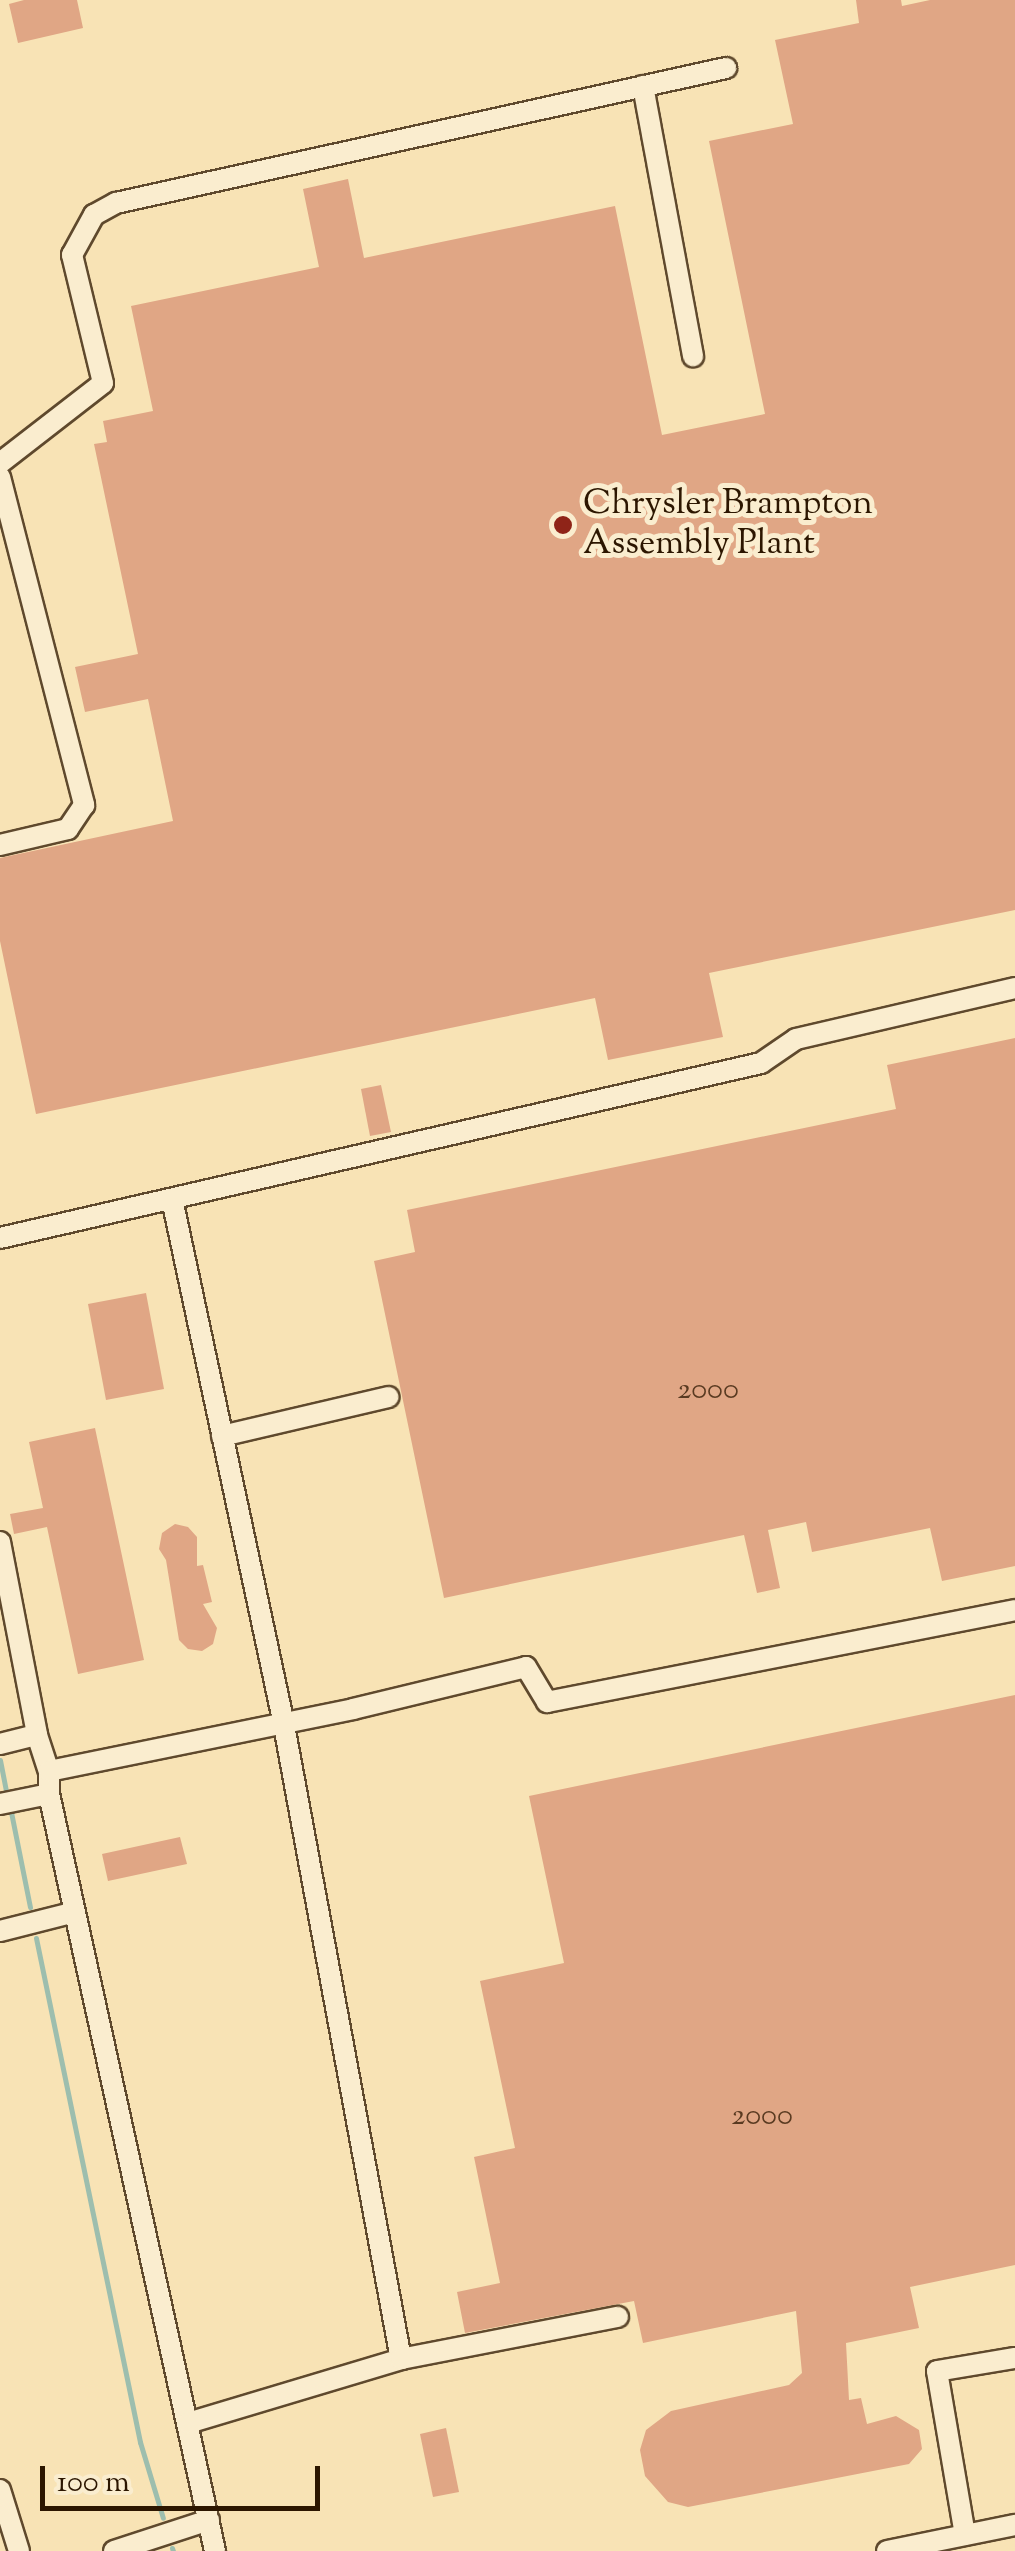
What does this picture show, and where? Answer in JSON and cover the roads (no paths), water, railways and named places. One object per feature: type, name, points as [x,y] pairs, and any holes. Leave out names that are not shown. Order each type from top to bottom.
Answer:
[{"type":"lane","points":[[0,463],[103,383],[72,255],[94,215],[116,203],[726,68]]},
{"type":"lane","points":[[643,86],[693,356]]},
{"type":"lane","points":[[0,477],[84,805],[68,830],[0,845]]},
{"type":"lane","points":[[0,1238],[762,1063],[796,1039],[1015,988]]},
{"type":"lane","points":[[172,1199],[282,1720],[401,2359]]},
{"type":"lane","points":[[222,1436],[388,1397]]},
{"type":"lane","points":[[0,1542],[37,1735],[49,1771],[49,1794],[215,2551]]},
{"type":"lane","points":[[49,1771],[282,1720],[353,1709],[526,1667],[547,1702],[1015,1610]]},
{"type":"lane","points":[[0,1744],[37,1735]]},
{"type":"lane","points":[[0,1804],[49,1794]]},
{"type":"lane","points":[[0,1930],[75,1912]]},
{"type":"lane","points":[[188,2423],[401,2359],[618,2318]]},
{"type":"lane","points":[[966,2535],[937,2371],[1015,2358]]},
{"type":"lane","points":[[0,2490],[19,2551]]},
{"type":"lane","points":[[114,2551],[208,2520]]},
{"type":"lane","points":[[887,2551],[1015,2525]]},
{"type":"waterway","points":[[0,1760],[6,1792]]},
{"type":"waterway","points":[[11,1812],[30,1907]]},
{"type":"waterway","points":[[36,1938],[140,2442],[163,2518]]},
{"type":"place","name":"Chrysler Brampton Assembly Plant","points":[[563,525]]}]
